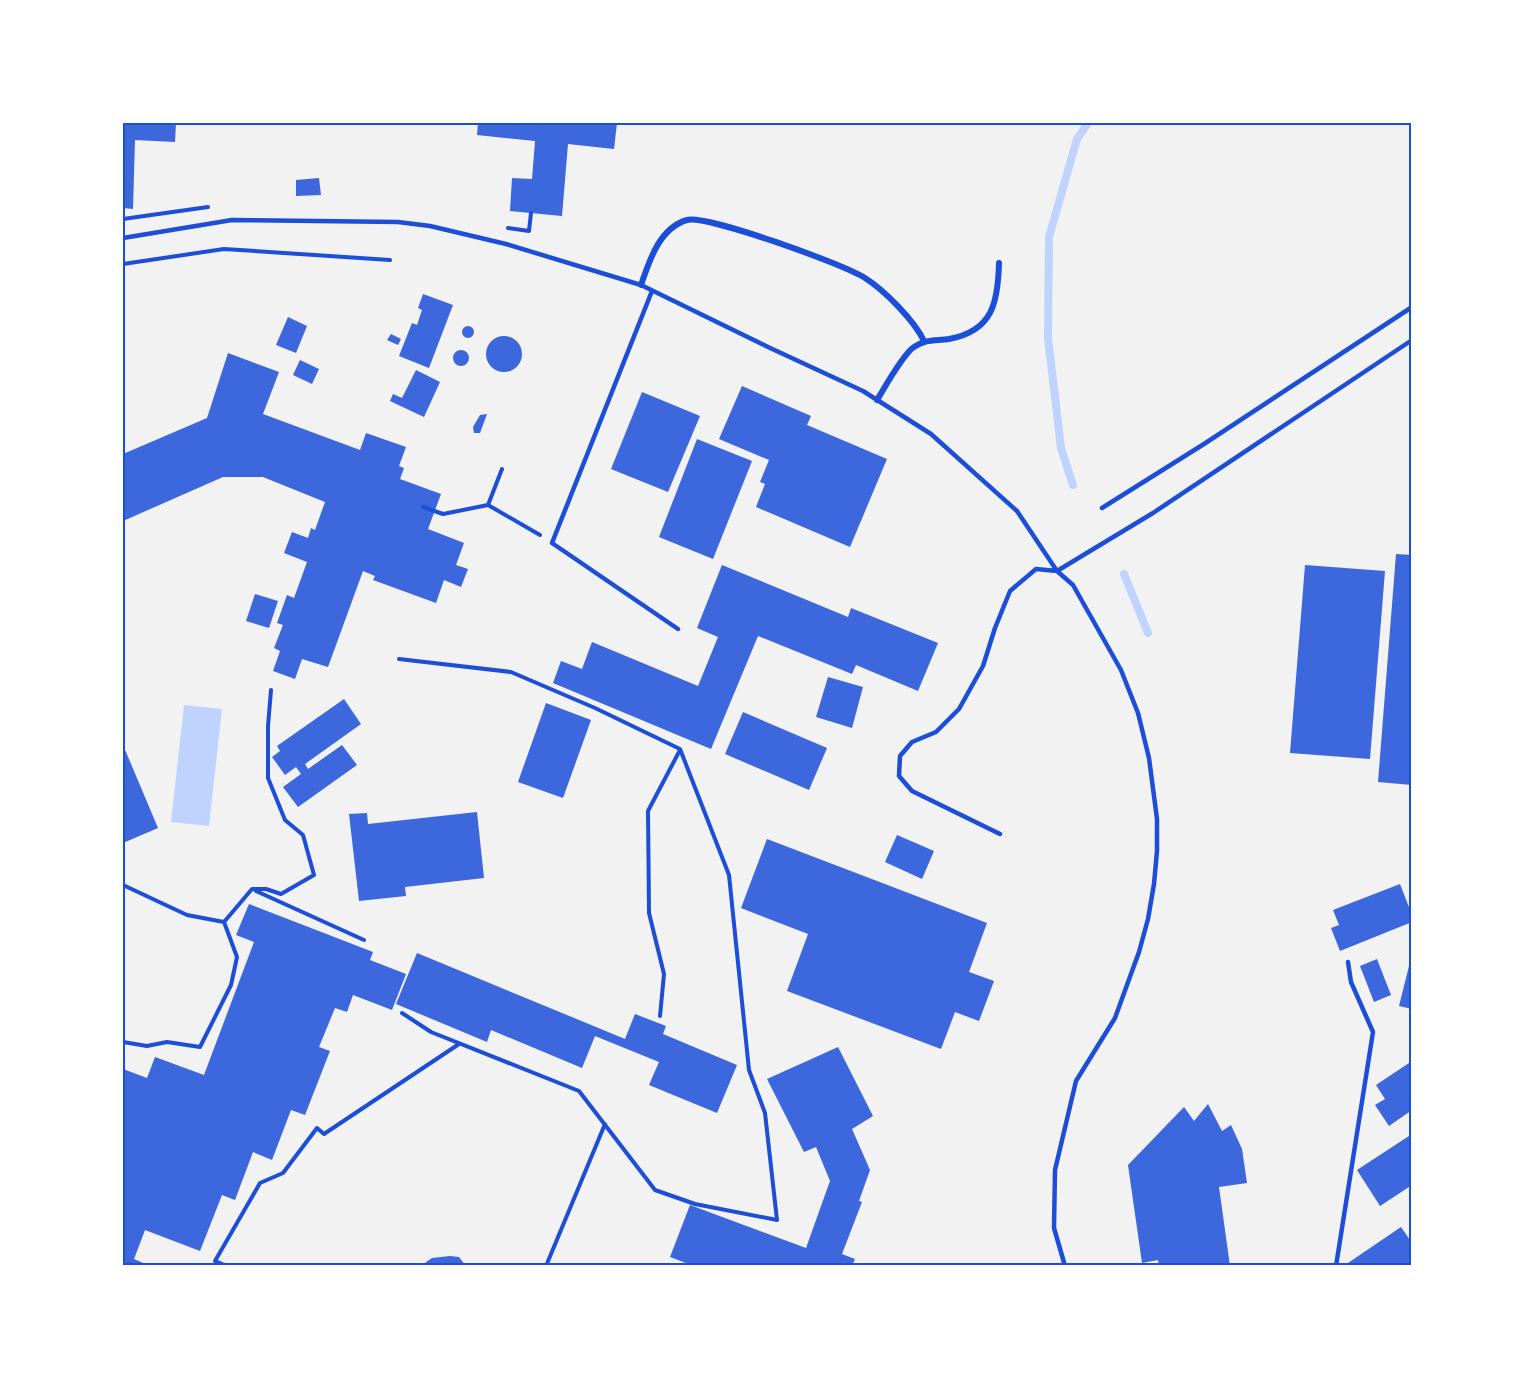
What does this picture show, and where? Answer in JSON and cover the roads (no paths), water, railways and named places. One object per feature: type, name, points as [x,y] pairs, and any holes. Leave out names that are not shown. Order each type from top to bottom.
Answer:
[{"type":"street","points":[[641,285],[651,254],[670,230],[687,220],[709,221],[820,258],[864,277],[881,290],[898,308],[924,341]]},
{"type":"street","points":[[877,400],[910,349],[924,341],[967,335],[989,317],[998,294],[999,263]]},
{"type":"lane","points":[[123,238],[232,220],[398,222],[430,226],[506,244],[641,285],[863,391],[931,434],[1017,511],[1057,571],[1073,585],[1121,670],[1138,713],[1149,758],[1157,819],[1157,851],[1148,919],[1139,952],[1115,1018],[1077,1081],[1055,1170],[1054,1228],[1065,1266]]},
{"type":"lane","points":[[652,291],[552,543],[678,629]]},
{"type":"lane","points":[[1102,508],[1412,307]]},
{"type":"lane","points":[[1000,834],[912,790],[899,776],[900,756],[912,742],[936,732],[959,709],[983,666],[1010,591],[1036,568],[1057,571],[1153,513],[1412,340]]},
{"type":"lane","points":[[1336,1266],[1373,1032],[1351,982],[1348,962]]},
{"type":"water","points":[[184,705],[222,709],[209,826],[171,822]]},
{"type":"waterway","points":[[1073,485],[1061,448],[1048,338],[1049,237],[1077,139],[1088,123]]},
{"type":"waterway","points":[[1124,574],[1148,633]]}]
